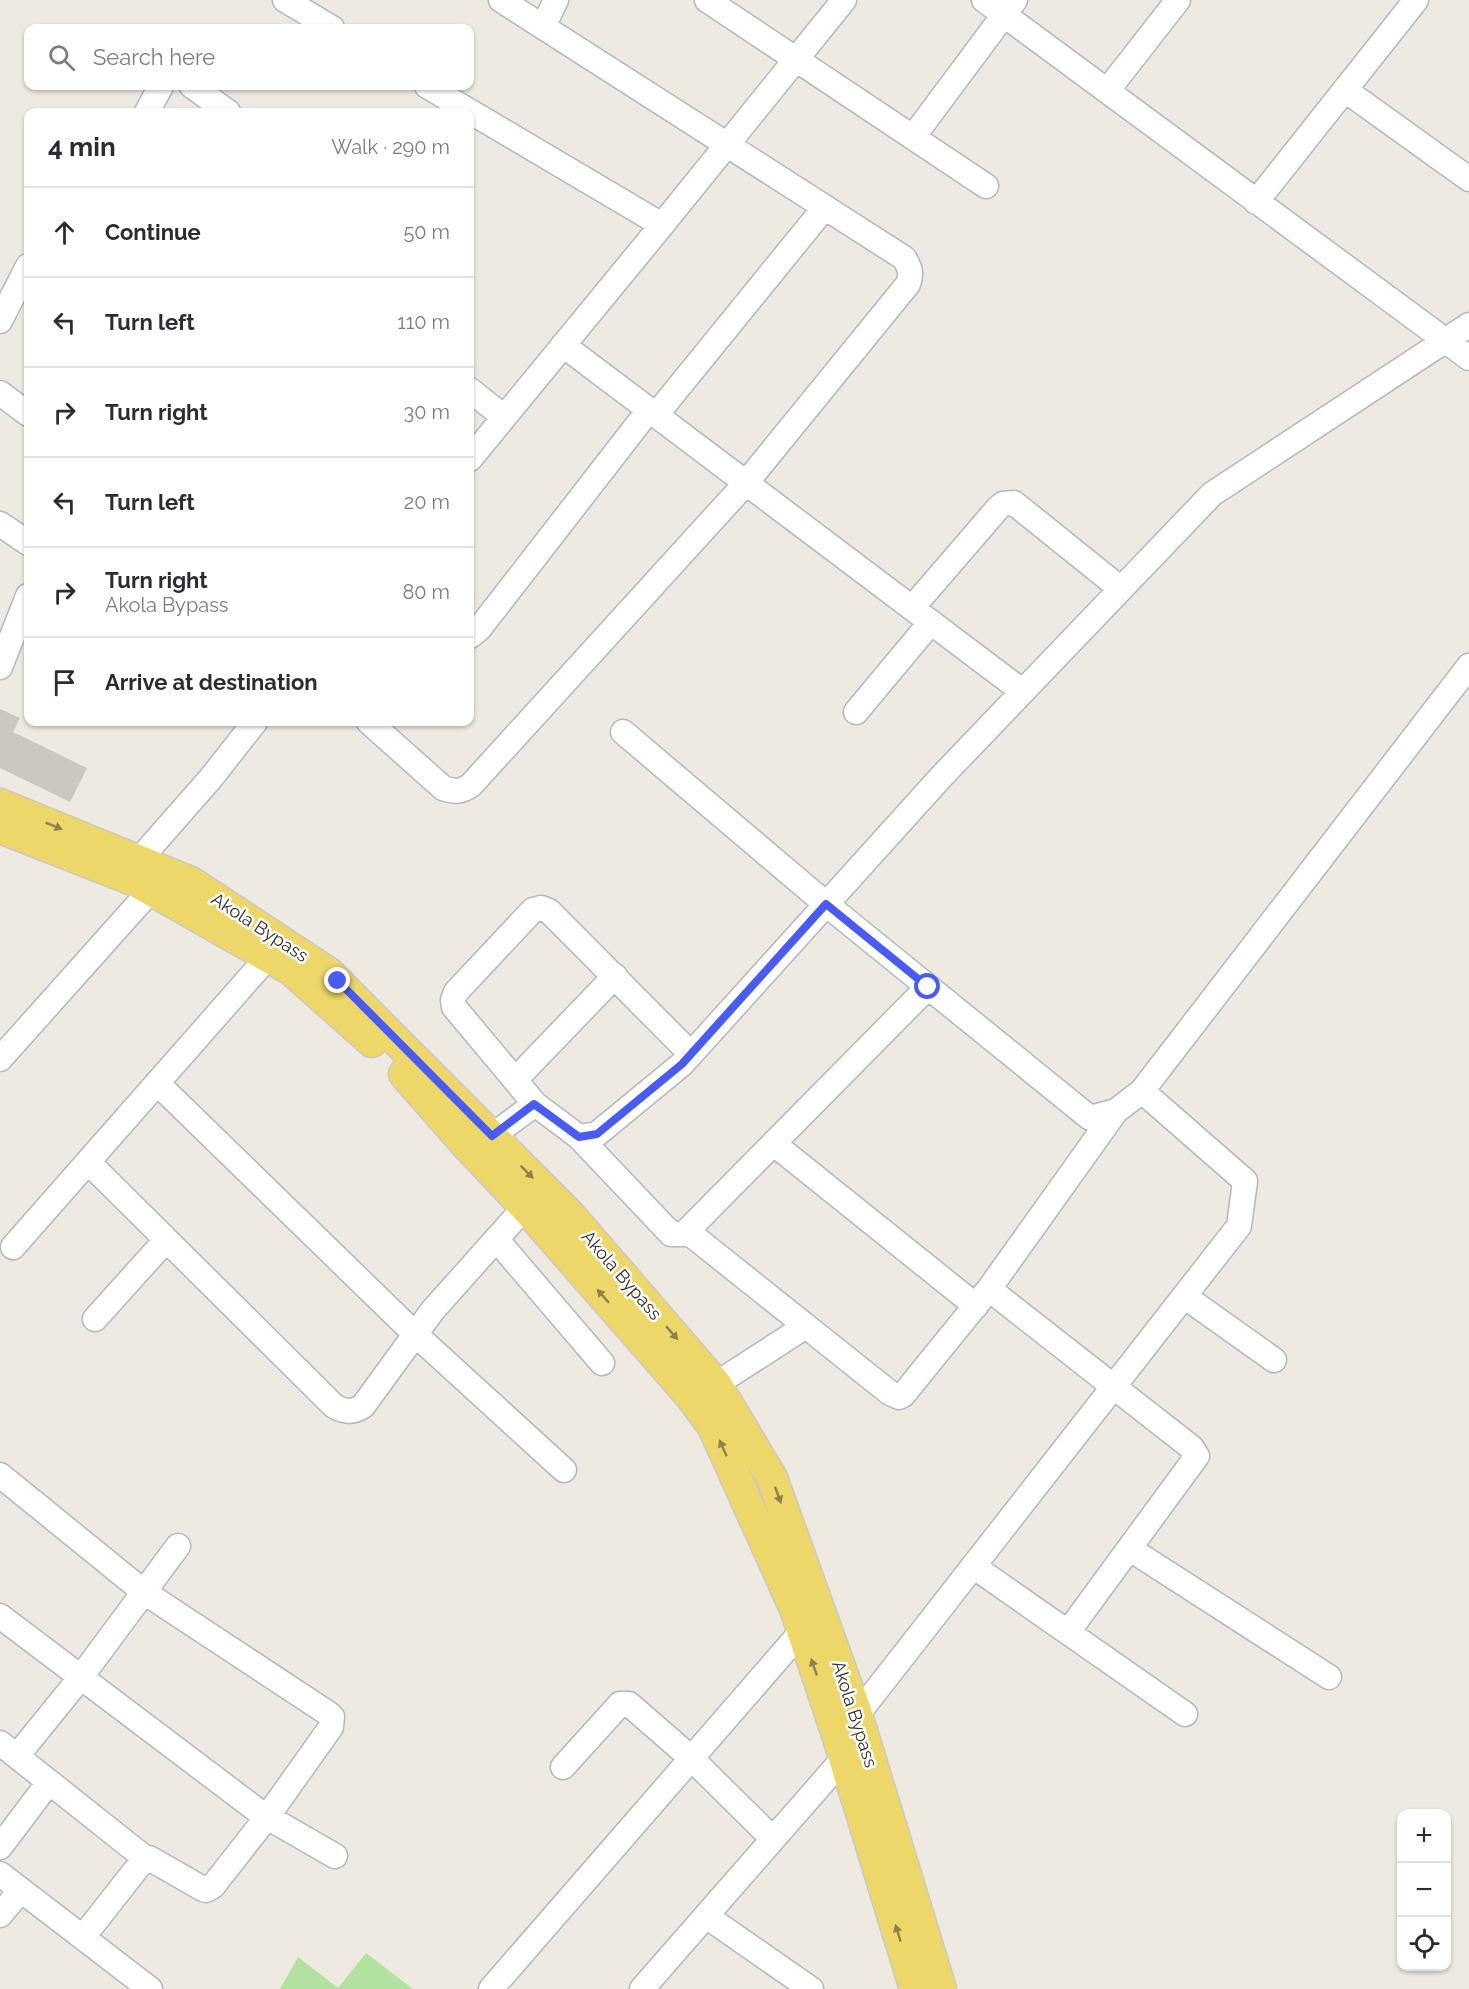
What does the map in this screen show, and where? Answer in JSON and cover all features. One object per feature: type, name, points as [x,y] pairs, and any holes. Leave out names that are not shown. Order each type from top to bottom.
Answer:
[{"type":"main road","name":"Akola Bypass","points":[[0,804],[191,882],[329,974],[577,1222],[716,1384],[772,1478],[836,1693],[844,1758],[915,1989]]},
{"type":"main road","name":"Akola Bypass","points":[[0,828],[107,868],[151,890],[291,970],[388,1056],[469,1148],[525,1207],[691,1397],[713,1427],[795,1609],[802,1631],[836,1693],[857,1715],[941,1989]]},
{"type":"street","points":[[285,0],[325,24]]},
{"type":"street","points":[[373,726],[443,788],[454,792],[464,790],[471,785],[746,483],[908,284],[911,277],[910,268],[904,258],[501,0]]},
{"type":"street","points":[[543,27],[556,0]]},
{"type":"street","points":[[707,0],[986,186]]},
{"type":"street","points":[[474,454],[844,0]]},
{"type":"street","points":[[984,0],[1009,7],[1107,91],[1469,358]]},
{"type":"street","points":[[1107,91],[1178,0]]},
{"type":"street","points":[[1256,202],[1412,2]]},
{"type":"street","points":[[913,137],[1009,7]]},
{"type":"street","points":[[149,108],[159,90]]},
{"type":"street","points":[[198,90],[222,108]]},
{"type":"street","points":[[435,90],[465,108]]},
{"type":"street","points":[[1345,90],[1465,167]]},
{"type":"street","points":[[474,113],[662,225]]},
{"type":"street","points":[[474,633],[652,412],[825,207]]},
{"type":"street","points":[[0,321],[24,274]]},
{"type":"street","points":[[579,1137],[597,1134],[692,1054],[942,776],[1212,494],[1469,326]]},
{"type":"street","points":[[563,345],[1023,691]]},
{"type":"street","points":[[0,393],[24,411]]},
{"type":"street","points":[[474,393],[504,417]]},
{"type":"street","points":[[856,712],[921,615],[999,507],[1014,503],[1121,589]]},
{"type":"street","points":[[0,524],[24,540]]},
{"type":"street","points":[[0,667],[24,606]]},
{"type":"street","points":[[688,1232],[890,1393],[898,1397],[903,1395],[982,1298],[1116,1111],[1142,1091],[1469,666]]},
{"type":"street","points":[[140,860],[211,778],[252,726]]},
{"type":"street","points":[[623,732],[826,904],[1090,1118],[1116,1111]]},
{"type":"street","points":[[0,1059],[151,890]]},
{"type":"street","points":[[692,1054],[549,911],[541,908],[533,910],[456,992],[453,1000],[454,1007],[534,1104],[579,1137],[671,1234],[678,1235],[688,1232],[928,987]]},
{"type":"street","points":[[13,1247],[268,957]]},
{"type":"street","points":[[515,1080],[615,976]]},
{"type":"street","points":[[157,1083],[415,1334],[564,1470]]},
{"type":"street","points":[[857,1715],[1239,1226],[1245,1181],[1142,1091]]},
{"type":"street","points":[[492,1136],[534,1104]]},
{"type":"street","points":[[774,1144],[982,1298],[1113,1386],[1192,1448],[1197,1456],[1068,1632]]},
{"type":"street","points":[[88,1162],[334,1406],[344,1412],[355,1411],[363,1406],[433,1310],[525,1207]]},
{"type":"street","points":[[496,1239],[602,1363]]},
{"type":"street","points":[[95,1319],[166,1240]]},
{"type":"street","points":[[1184,1296],[1274,1360]]},
{"type":"street","points":[[716,1384],[806,1326]]},
{"type":"street","points":[[0,1475],[144,1592],[332,1717],[331,1727],[267,1817],[213,1886],[206,1890],[149,1858],[145,1858],[8,1749],[81,1677],[144,1592],[178,1546]]},
{"type":"street","points":[[1130,1549],[1329,1677]]},
{"type":"street","points":[[972,1566],[1185,1714]]},
{"type":"street","points":[[0,1616],[267,1817],[335,1856]]},
{"type":"street","points":[[491,1989],[802,1631]]},
{"type":"street","points":[[563,1767],[620,1704],[629,1704],[691,1758],[773,1839]]},
{"type":"street","points":[[642,1989],[844,1758]]},
{"type":"street","points":[[0,1847],[49,1782]]},
{"type":"street","points":[[83,1937],[145,1858]]},
{"type":"street","points":[[0,1874],[150,1989]]},
{"type":"street","points":[[0,1915],[21,1890]]},
{"type":"street","points":[[706,1916],[810,1989]]},
{"type":"green space","points":[[366,1953],[413,1989],[280,1989],[298,1957],[338,1988]]},
{"type":"building","points":[[0,709],[20,718],[13,732],[87,768],[70,802],[0,768]]},
{"type":"route","points":[[338,981],[492,1136],[534,1104],[579,1137],[597,1134],[682,1064],[826,904],[928,987]]}]
